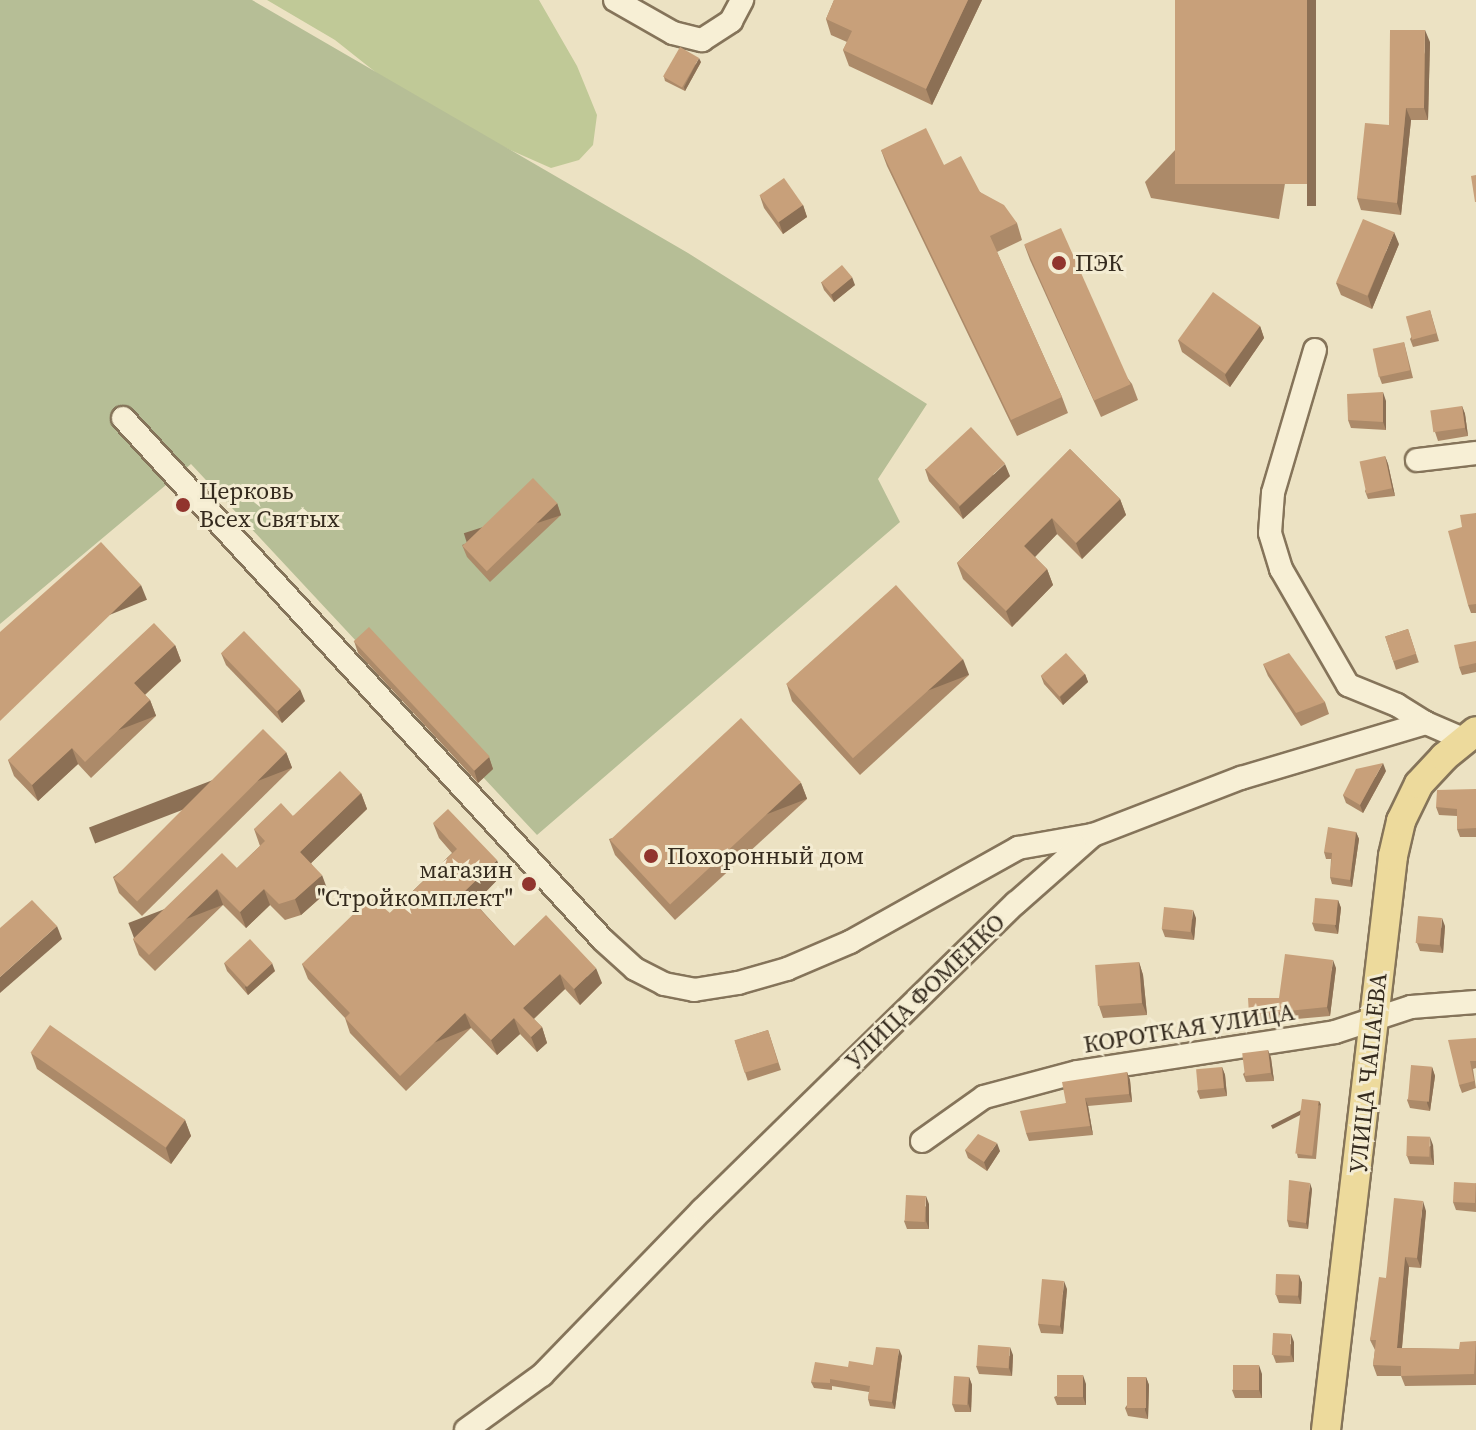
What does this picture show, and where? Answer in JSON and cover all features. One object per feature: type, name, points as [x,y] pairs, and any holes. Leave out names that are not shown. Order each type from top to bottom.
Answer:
[{"type":"main road","name":"УЛИЦА ЧАПАЕВА","points":[[1326,1430],[1393,856],[1401,821],[1419,784],[1470,735]]},
{"type":"street","points":[[615,0],[673,33],[702,40],[731,21],[742,0]]},
{"type":"street","points":[[1315,350],[1273,493],[1270,533],[1281,569],[1348,685],[1397,705],[1426,723],[1470,735]]},
{"type":"street","points":[[123,418],[603,940],[635,969],[664,984],[694,990],[738,983],[787,969],[850,942],[1018,848],[1093,835]]},
{"type":"street","points":[[1417,460],[1476,453]]},
{"type":"street","name":"УЛИЦА ФОМЕНКО","points":[[466,1430],[542,1375],[702,1210],[1005,914],[1093,835],[1241,778],[1426,723]]},
{"type":"street","name":"КОРОТКАЯ УЛИЦА","points":[[922,1141],[984,1097],[1077,1072],[1335,1032],[1411,1007],[1476,1002]]},
{"type":"green space","points":[[0,0],[252,0],[688,253],[927,404],[878,479],[900,522],[537,835],[191,464],[0,624]]},
{"type":"green space","points":[[267,0],[539,0],[577,66],[597,115],[593,145],[579,160],[551,168],[427,113],[335,40]]},
{"type":"building","points":[[834,0],[968,0],[926,89],[843,50],[852,31],[826,19]]},
{"type":"building","points":[[1175,0],[1307,0],[1307,184],[1175,184]]},
{"type":"building","points":[[1390,30],[1425,30],[1424,108],[1406,108],[1397,203],[1357,198],[1365,123],[1389,125]]},
{"type":"building","points":[[680,47],[699,58],[682,87],[663,76]]},
{"type":"building","points":[[926,128],[944,165],[961,156],[980,192],[1004,205],[1017,223],[990,236],[1062,397],[1011,420],[881,150]]},
{"type":"building","points":[[1476,175],[1476,202],[1475,202],[1471,176]]},
{"type":"building","points":[[784,178],[803,205],[778,222],[759,195]]},
{"type":"building","points":[[1363,219],[1394,232],[1367,296],[1336,283]]},
{"type":"building","points":[[1061,228],[1131,384],[1094,400],[1024,244]]},
{"type":"building","points":[[842,265],[852,277],[832,295],[821,282]]},
{"type":"building","points":[[1213,292],[1260,326],[1225,374],[1178,340]]},
{"type":"building","points":[[1430,310],[1436,333],[1412,340],[1406,316]]},
{"type":"building","points":[[1404,342],[1410,370],[1379,377],[1373,349]]},
{"type":"building","points":[[1383,392],[1383,422],[1348,420],[1347,394]]},
{"type":"building","points":[[1462,406],[1465,428],[1433,432],[1430,410]]},
{"type":"building","points":[[971,427],[1005,464],[960,506],[926,469]]},
{"type":"building","points":[[1070,449],[1120,499],[1076,543],[1052,518],[1024,546],[1047,569],[1006,611],[957,563]]},
{"type":"building","points":[[1385,456],[1392,488],[1366,494],[1360,461]]},
{"type":"building","points":[[533,478],[557,503],[487,571],[463,546]]},
{"type":"building","points":[[1476,513],[1476,604],[1468,605],[1448,531],[1462,527],[1460,515]]},
{"type":"building","points":[[101,542],[141,585],[0,721],[0,632]]},
{"type":"building","points":[[896,585],[963,659],[853,758],[786,684]]},
{"type":"building","points":[[154,623],[175,645],[134,683],[150,700],[85,762],[72,748],[32,785],[8,760]]},
{"type":"building","points":[[369,627],[490,756],[474,771],[354,641]]},
{"type":"building","points":[[1408,629],[1416,654],[1393,661],[1385,636]]},
{"type":"building","points":[[244,631],[300,689],[277,711],[221,653]]},
{"type":"building","points":[[1476,641],[1476,663],[1459,667],[1454,645]]},
{"type":"building","points":[[1066,653],[1085,674],[1059,697],[1041,676]]},
{"type":"building","points":[[1289,653],[1325,702],[1296,713],[1263,664]]},
{"type":"building","points":[[741,718],[801,782],[670,904],[610,840]]},
{"type":"building","points":[[263,729],[286,752],[137,902],[114,878]]},
{"type":"building","points":[[1383,763],[1360,805],[1343,795],[1356,769]]},
{"type":"building","points":[[340,771],[361,793],[300,852],[322,875],[295,899],[279,904],[264,889],[240,912],[217,889],[149,955],[133,939],[222,853],[237,868],[265,841],[254,829],[281,803],[293,816]]},
{"type":"building","points":[[1476,789],[1476,828],[1457,829],[1457,809],[1436,807],[1437,790]]},
{"type":"building","points":[[448,809],[497,860],[464,892],[514,946],[546,915],[596,968],[574,989],[560,974],[523,1008],[542,1027],[531,1037],[514,1018],[491,1040],[465,1013],[400,1076],[345,1018],[350,1013],[302,964],[371,897],[390,913],[457,849],[433,823]]},
{"type":"building","points":[[1328,827],[1356,832],[1350,880],[1330,877],[1332,853],[1324,852]]},
{"type":"building","points":[[1315,898],[1338,900],[1336,925],[1313,923]]},
{"type":"building","points":[[32,900],[57,926],[0,977],[0,928]]},
{"type":"building","points":[[1164,907],[1193,910],[1191,932],[1162,929]]},
{"type":"building","points":[[1418,916],[1442,918],[1440,945],[1416,943]]},
{"type":"building","points":[[250,939],[273,963],[247,987],[224,963]]},
{"type":"building","points":[[1285,954],[1333,960],[1327,1007],[1249,1015],[1248,998],[1279,998]]},
{"type":"building","points":[[1139,962],[1142,1003],[1098,1006],[1095,965]]},
{"type":"building","points":[[50,1025],[185,1120],[166,1147],[30,1053]]},
{"type":"building","points":[[768,1030],[778,1063],[744,1073],[735,1040]]},
{"type":"building","points":[[1476,1038],[1476,1061],[1470,1061],[1474,1081],[1459,1085],[1448,1040]]},
{"type":"building","points":[[1268,1050],[1271,1073],[1245,1076],[1242,1053]]},
{"type":"building","points":[[1411,1065],[1432,1067],[1429,1102],[1408,1100]]},
{"type":"building","points":[[1222,1067],[1224,1088],[1198,1090],[1196,1069]]},
{"type":"building","points":[[1127,1072],[1129,1094],[1085,1098],[1090,1126],[1026,1133],[1020,1111],[1066,1103],[1062,1082]]},
{"type":"building","points":[[1302,1099],[1319,1101],[1312,1156],[1295,1154]]},
{"type":"building","points":[[978,1134],[997,1143],[984,1162],[965,1150]]},
{"type":"building","points":[[1407,1136],[1430,1137],[1429,1157],[1406,1156]]},
{"type":"building","points":[[1289,1180],[1310,1183],[1306,1223],[1287,1220]]},
{"type":"building","points":[[1454,1182],[1476,1183],[1475,1203],[1453,1202]]},
{"type":"building","points":[[906,1195],[926,1196],[925,1222],[905,1221]]},
{"type":"building","points":[[1394,1198],[1423,1201],[1417,1258],[1405,1257],[1397,1348],[1459,1349],[1460,1342],[1476,1341],[1474,1374],[1401,1376],[1401,1366],[1373,1365],[1376,1340],[1370,1340],[1379,1277],[1386,1278]]},
{"type":"building","points":[[1276,1274],[1299,1275],[1298,1296],[1275,1295]]},
{"type":"building","points":[[1042,1279],[1064,1281],[1060,1326],[1038,1324]]},
{"type":"building","points":[[1273,1333],[1291,1334],[1290,1356],[1272,1355]]},
{"type":"building","points":[[978,1345],[1010,1347],[1008,1368],[977,1366]]},
{"type":"building","points":[[876,1347],[899,1349],[892,1402],[868,1399],[870,1386],[830,1379],[830,1383],[811,1382],[815,1362],[848,1367],[849,1361],[873,1365]]},
{"type":"building","points":[[1233,1365],[1259,1365],[1259,1390],[1233,1390]]},
{"type":"building","points":[[1057,1375],[1083,1375],[1083,1397],[1057,1397]]},
{"type":"building","points":[[954,1376],[969,1377],[967,1405],[952,1404]]},
{"type":"building","points":[[1127,1377],[1146,1377],[1146,1408],[1127,1408]]},
{"type":"place","name":"ПЭК","points":[[1059,263]]},
{"type":"place","name":"Церковь Всех Святых","points":[[183,505]]},
{"type":"place","name":"Похоронный дом","points":[[651,856]]},
{"type":"place","name":"магазин \"Стройкомплект\"","points":[[529,884]]}]
